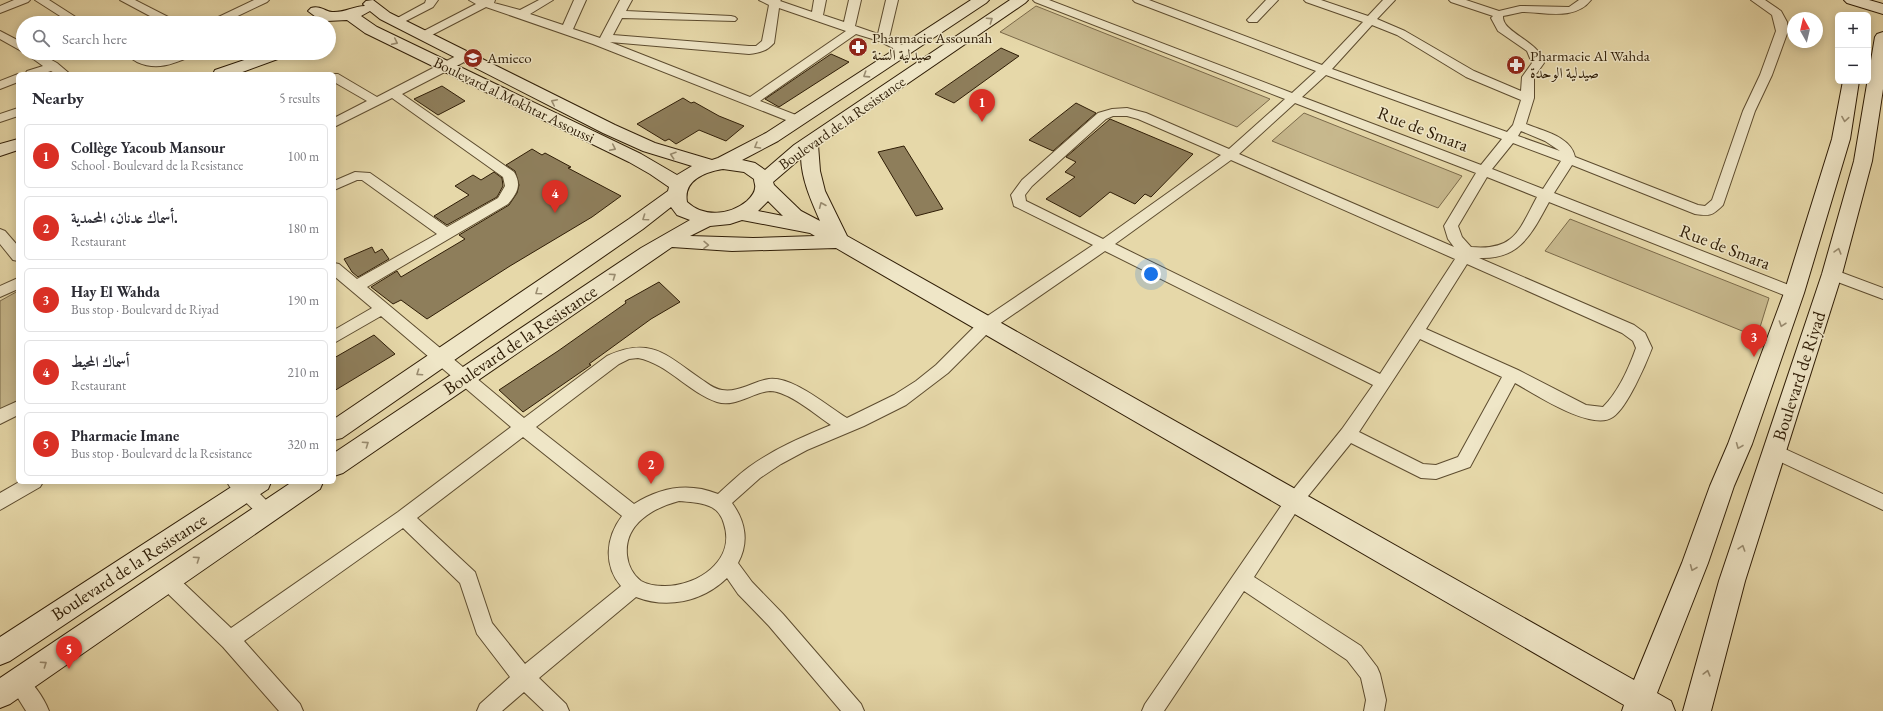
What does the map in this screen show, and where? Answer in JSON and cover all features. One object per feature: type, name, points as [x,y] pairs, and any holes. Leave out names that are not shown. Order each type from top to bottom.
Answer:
[{"type":"main road","name":"Boulevard de la Resistance","points":[[717,164],[772,137],[981,0]]},
{"type":"main road","name":"Boulevard de la Resistance","points":[[765,184],[782,164],[809,144],[1020,0]]},
{"type":"main road","points":[[1851,0],[1883,9]]},
{"type":"main road","points":[[1851,0],[1855,12]]},
{"type":"main road","name":"Boulevard al Mokhtar Assoussi","points":[[372,2],[385,16],[396,22],[609,129],[650,147],[717,164]]},
{"type":"main road","points":[[340,19],[362,10],[372,2]]},
{"type":"main road","points":[[315,8],[321,15],[326,16]]},
{"type":"main road","name":"Boulevard al Mokhtar Assoussi","points":[[340,19],[371,30],[635,158],[657,170],[677,190]]},
{"type":"main road","points":[[336,31],[371,30]]},
{"type":"main road","name":"Boulevard de Riyad","points":[[1697,711],[1732,581],[1832,274],[1878,112],[1883,37]]},
{"type":"main road","points":[[226,72],[260,60]]},
{"type":"main road","name":"Boulevard de Riyad","points":[[1639,705],[1695,563],[1722,486],[1740,444],[1794,293],[1841,139],[1850,84]]},
{"type":"main road","points":[[809,144],[811,171],[816,191],[838,241]]},
{"type":"main road","points":[[0,150],[16,145]]},
{"type":"main road","points":[[765,184],[764,195],[759,202],[741,214],[730,218],[709,219],[695,216],[684,211],[678,203],[677,190],[686,176],[717,164],[737,164],[749,167],[759,173],[765,184],[794,214],[838,241],[1294,501],[1639,705],[1662,711]]},
{"type":"main road","name":"Boulevard de la Resistance","points":[[336,430],[642,220],[677,190]]},
{"type":"main road","points":[[741,214],[817,228]]},
{"type":"main road","name":"Boulevard de la Resistance","points":[[336,465],[668,240],[709,219]]},
{"type":"main road","points":[[668,240],[699,244],[746,245],[838,241]]},
{"type":"main road","name":"Boulevard de la Resistance","points":[[9,688],[308,484]]},
{"type":"main road","name":"Boulevard de la Resistance","points":[[0,652],[246,485]]},
{"type":"street","points":[[0,10],[21,0]]},
{"type":"street","points":[[41,0],[67,16]]},
{"type":"street","points":[[126,0],[158,16]]},
{"type":"street","points":[[229,16],[263,0]]},
{"type":"street","points":[[396,22],[429,5],[432,0]]},
{"type":"street","points":[[522,14],[547,0]]},
{"type":"street","points":[[566,29],[580,0]]},
{"type":"street","points":[[605,40],[626,0]]},
{"type":"street","points":[[817,17],[820,0]]},
{"type":"street","points":[[752,102],[852,28],[855,0]]},
{"type":"street","points":[[883,39],[892,0]]},
{"type":"street","name":"Rue de Smara","points":[[1040,0],[1292,99],[1546,195],[1794,293]]},
{"type":"street","points":[[1139,0],[1324,70],[1569,159],[1695,209],[1708,210],[1718,202],[1749,111],[1766,75],[1782,31],[1781,22],[1772,8],[1757,0]]},
{"type":"street","points":[[1253,20],[1272,0]]},
{"type":"street","points":[[1310,0],[1369,20],[1401,33],[1470,74],[1528,98]]},
{"type":"street","points":[[720,503],[754,473],[775,459],[801,445],[900,400],[922,385],[942,369],[986,325],[1103,246],[1230,155],[1324,70],[1389,0]]},
{"type":"street","points":[[1455,0],[1499,14],[1520,9],[1571,10],[1579,6],[1585,0]]},
{"type":"street","points":[[424,35],[484,1],[566,29],[605,40],[796,120]]},
{"type":"street","points":[[605,40],[749,50],[759,49],[768,43],[771,1],[883,39],[905,50]]},
{"type":"street","points":[[618,14],[731,19]]},
{"type":"street","points":[[1466,255],[1455,239],[1451,226],[1484,171],[1519,126],[1528,98],[1526,83],[1530,72],[1538,63],[1537,58],[1531,49],[1502,29],[1497,18],[1499,14]]},
{"type":"street","points":[[0,34],[16,44]]},
{"type":"street","points":[[336,122],[394,94],[464,57]]},
{"type":"street","points":[[43,60],[61,72]]},
{"type":"street","points":[[142,60],[153,64],[164,63],[171,60]]},
{"type":"street","points":[[36,72],[53,66]]},
{"type":"street","points":[[336,78],[377,102]]},
{"type":"street","points":[[0,85],[16,79]]},
{"type":"street","points":[[356,287],[503,201],[513,189],[513,182],[509,175],[394,94]]},
{"type":"street","points":[[1383,383],[1103,246],[1019,203],[1018,195],[1027,183],[1102,116],[1118,111],[1129,112],[1466,255],[1628,329],[1639,337],[1644,348],[1638,365],[1615,405],[1607,413],[1597,414],[1582,411],[1512,374],[1417,331]]},
{"type":"street","points":[[0,118],[16,113]]},
{"type":"street","points":[[1466,255],[1495,252],[1506,249],[1515,242],[1528,228],[1546,195],[1569,159],[1568,152],[1562,145],[1519,126]]},
{"type":"street","points":[[336,185],[355,176],[365,176],[447,234]]},
{"type":"street","points":[[0,234],[16,254]]},
{"type":"street","points":[[1152,711],[1294,501],[1348,434],[1466,255]]},
{"type":"street","points":[[336,270],[382,310],[523,427],[634,515]]},
{"type":"street","points":[[1832,274],[1883,294]]},
{"type":"street","points":[[0,292],[16,285]]},
{"type":"street","points":[[336,336],[382,310]]},
{"type":"street","points":[[230,640],[404,517],[613,360],[626,354],[638,352],[659,358],[706,391],[721,397],[736,395],[770,385],[788,388],[845,426]]},
{"type":"street","points":[[1348,434],[1421,471],[1436,472],[1464,462],[1512,374]]},
{"type":"street","points":[[0,417],[16,408]]},
{"type":"street","points":[[1774,451],[1883,502]]},
{"type":"street","points":[[0,502],[31,484]]},
{"type":"street","points":[[246,485],[266,512]]},
{"type":"street","points":[[679,494],[704,496],[720,503],[733,520],[737,537],[735,547],[727,564],[713,580],[692,591],[670,596],[650,594],[634,587],[622,574],[616,557],[617,548],[622,530],[634,515],[659,499],[679,494]]},
{"type":"street","points":[[404,517],[468,578],[484,628],[524,678],[559,711]]},
{"type":"street","points":[[727,564],[745,588],[781,625],[854,711]]},
{"type":"street","points":[[1241,579],[1354,653],[1370,674],[1376,700],[1374,711]]},
{"type":"street","points":[[167,580],[230,640],[293,711]]},
{"type":"street","points":[[487,711],[524,678],[634,587]]},
{"type":"street","points":[[9,688],[39,711]]},
{"type":"shaded area","points":[[1036,6],[1270,99],[1237,127],[1000,32]]},
{"type":"shaded area","points":[[1304,113],[1462,176],[1438,208],[1272,141]]},
{"type":"shaded area","points":[[1570,219],[1769,298],[1757,337],[1545,251]]},
{"type":"shaded area","points":[[16,292],[16,401],[0,411],[0,301]]},
{"type":"building","points":[[1001,48],[1019,56],[954,103],[935,94]]},
{"type":"building","points":[[831,54],[849,62],[779,107],[765,99]]},
{"type":"building","points":[[442,86],[465,101],[438,115],[414,99]]},
{"type":"building","points":[[683,98],[691,103],[694,102],[719,116],[744,126],[726,141],[699,130],[676,144],[669,139],[665,141],[637,124]]},
{"type":"building","points":[[1076,103],[1096,113],[1053,151],[1029,140]]},
{"type":"building","points":[[1110,119],[1193,154],[1151,197],[1145,194],[1135,204],[1110,192],[1080,217],[1046,199],[1075,177],[1065,172],[1076,162],[1066,157]]},
{"type":"building","points":[[904,146],[943,209],[916,216],[878,152]]},
{"type":"building","points":[[532,149],[542,155],[545,153],[571,167],[568,168],[621,196],[592,217],[510,266],[427,319],[401,300],[393,304],[371,287],[397,271],[401,277],[465,239],[459,235],[509,205],[517,193],[519,185],[515,171],[506,165]]},
{"type":"building","points":[[494,172],[502,178],[503,186],[497,197],[447,225],[434,216],[469,195],[455,186],[473,175],[481,180]]},
{"type":"building","points":[[372,247],[375,253],[382,249],[389,259],[358,277],[352,272],[344,259]]},
{"type":"building","points":[[659,282],[680,302],[651,319],[589,364],[591,365],[523,412],[499,390],[626,303],[625,301]]},
{"type":"building","points":[[374,335],[395,354],[336,390],[336,357]]},
{"type":"place","name":"Pharmacie Assounah صيدلية السنة","points":[[858,47]]},
{"type":"place","name":"Amieco","points":[[473,58]]},
{"type":"place","name":"Pharmacie Al Wahda صيدلية الوحدة","points":[[1516,65]]},
{"type":"place","name":"Collège Yacoub Mansour","points":[[982,122]]},
{"type":"place","name":"أسماك المحيط","points":[[555,213]]},
{"type":"place","name":"Hay El Wahda","points":[[1754,357]]},
{"type":"place","name":"أسماك عدنان، المحمدية.","points":[[651,484]]},
{"type":"place","name":"Pharmacie Imane","points":[[69,669]]}]
